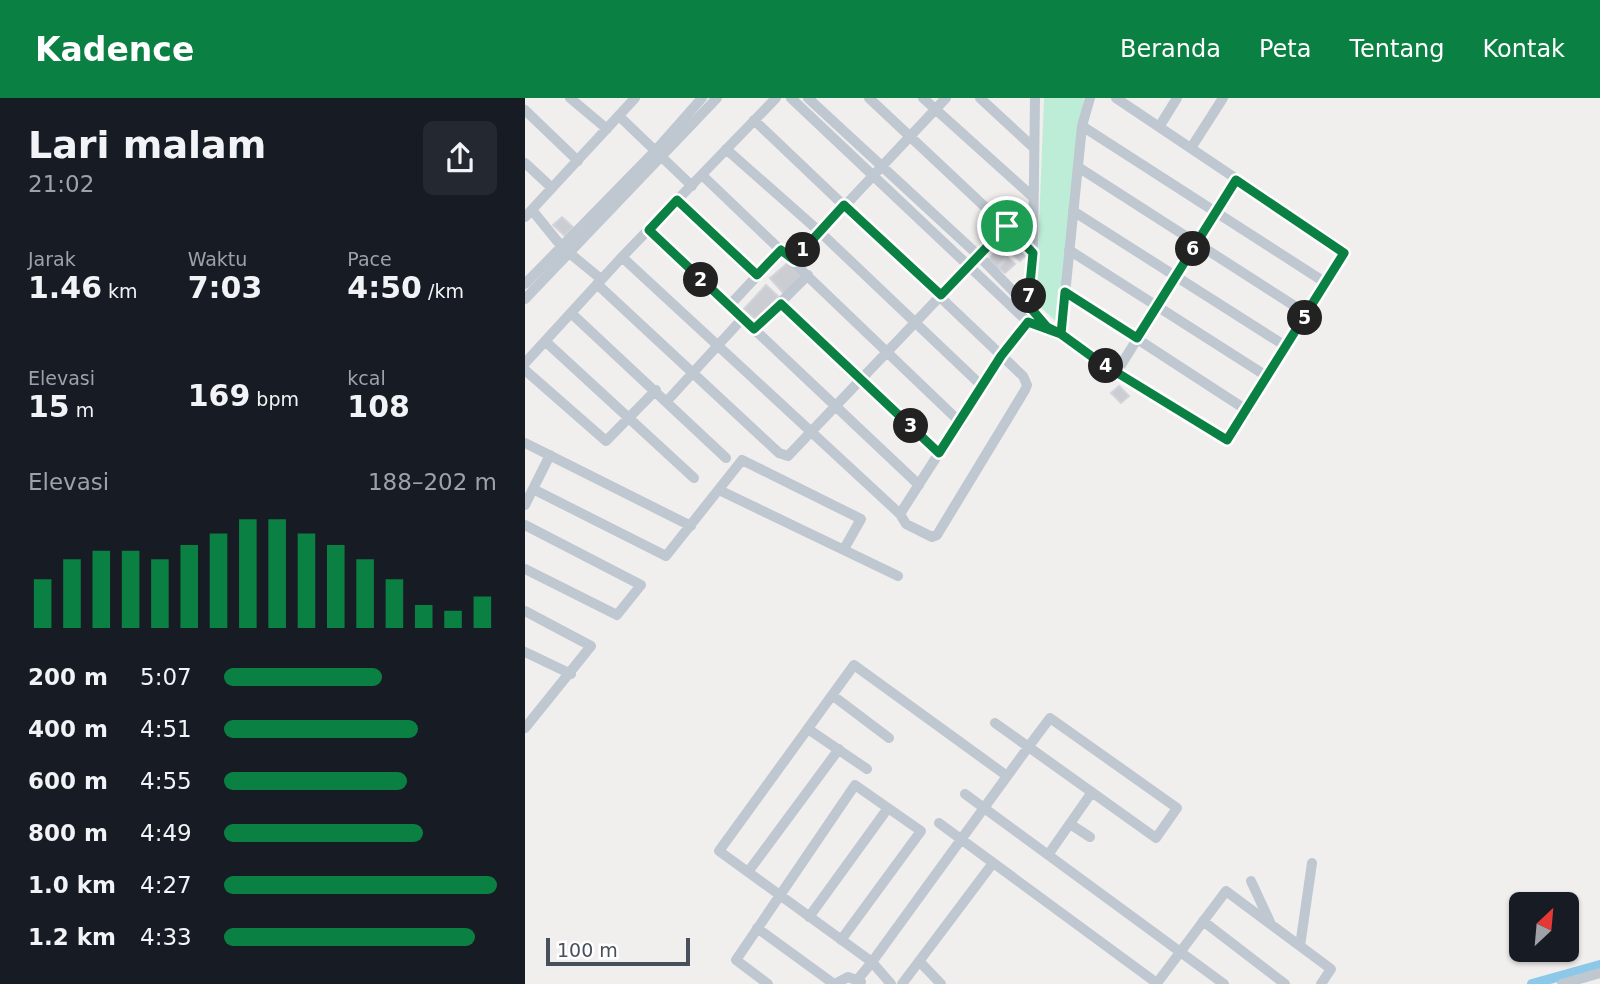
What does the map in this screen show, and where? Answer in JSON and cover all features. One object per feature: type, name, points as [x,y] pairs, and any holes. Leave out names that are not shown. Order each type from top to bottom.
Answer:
[{"type":"street","points":[[570,98],[607,129]]},
{"type":"street","points":[[659,154],[702,98]]},
{"type":"street","points":[[525,299],[566,250],[717,98]]},
{"type":"street","points":[[525,363],[622,257],[776,98]]},
{"type":"street","points":[[791,98],[970,265],[1047,327],[1225,441],[1248,411],[1344,251],[1159,127],[1127,101],[1116,98]]},
{"type":"street","points":[[808,98],[979,256],[1030,313]]},
{"type":"street","points":[[869,98],[1033,253]]},
{"type":"street","points":[[923,98],[1033,197]]},
{"type":"street","points":[[794,260],[946,98]]},
{"type":"street","points":[[980,98],[1034,148]]},
{"type":"street","points":[[900,514],[1030,313],[1035,98]]},
{"type":"street","points":[[1061,334],[1082,126],[1090,98]]},
{"type":"street","points":[[1159,127],[1177,98]]},
{"type":"street","points":[[1191,148],[1223,98]]},
{"type":"street","points":[[628,101],[619,116],[527,214],[692,374],[783,456],[791,454],[812,434],[1007,226]]},
{"type":"street","points":[[525,110],[578,160]]},
{"type":"street","points":[[619,116],[692,186]]},
{"type":"street","points":[[622,257],[900,514],[906,524],[932,537],[940,531],[1027,386],[1016,366],[1001,356],[941,295],[754,120]]},
{"type":"street","points":[[1082,126],[1326,283]]},
{"type":"street","points":[[726,149],[820,232],[983,387]]},
{"type":"street","points":[[525,163],[552,188]]},
{"type":"street","points":[[1078,167],[1307,314]]},
{"type":"street","points":[[702,175],[794,260],[961,423]]},
{"type":"street","points":[[1116,373],[1236,180]]},
{"type":"street","points":[[677,200],[757,275]]},
{"type":"street","points":[[1073,211],[1287,347]]},
{"type":"street","points":[[649,230],[919,485]]},
{"type":"street","points":[[525,284],[566,250]]},
{"type":"street","points":[[729,306],[781,250]]},
{"type":"street","points":[[1069,250],[1268,377]]},
{"type":"street","points":[[754,329],[807,275]]},
{"type":"street","points":[[1065,292],[1248,411]]},
{"type":"street","points":[[781,304],[939,453]]},
{"type":"street","points":[[571,313],[726,458]]},
{"type":"street","points":[[667,401],[742,319]]},
{"type":"street","points":[[545,341],[694,478]]},
{"type":"street","points":[[525,370],[602,440],[611,438],[656,390]]},
{"type":"street","points":[[525,443],[691,526]]},
{"type":"street","points":[[525,505],[550,455]]},
{"type":"street","points":[[533,489],[666,556],[742,460],[861,519],[844,549]]},
{"type":"street","points":[[719,490],[898,576]]},
{"type":"street","points":[[525,525],[641,584],[617,615],[525,569]]},
{"type":"street","points":[[525,611],[590,643],[590,651],[525,728]]},
{"type":"street","points":[[525,652],[571,674]]},
{"type":"street","points":[[891,984],[872,962],[719,851],[854,665],[1007,776]]},
{"type":"street","points":[[832,695],[890,738]]},
{"type":"street","points":[[757,928],[834,984],[843,978],[860,982],[872,962],[961,839],[1029,746],[1050,718],[1177,808],[1156,838],[1029,746],[995,723]]},
{"type":"street","points":[[808,729],[867,769]]},
{"type":"street","points":[[748,872],[839,749]]},
{"type":"street","points":[[768,984],[736,960],[855,785],[921,831],[841,940]]},
{"type":"street","points":[[1048,855],[1092,792]]},
{"type":"street","points":[[965,794],[1224,984]]},
{"type":"street","points":[[809,917],[888,808]]},
{"type":"street","points":[[939,823],[1157,984],[1226,891],[1331,969],[1321,984]]},
{"type":"street","points":[[1070,824],[1090,837]]},
{"type":"street","points":[[902,984],[993,863]]},
{"type":"street","points":[[1300,946],[1312,863]]},
{"type":"street","points":[[1251,881],[1272,925]]},
{"type":"street","points":[[1203,921],[1285,984]]},
{"type":"street","points":[[919,961],[941,984]]},
{"type":"street","points":[[1562,984],[1600,973]]},
{"type":"green space","points":[[1044,98],[1084,98],[1058,323],[1036,303]]},
{"type":"building","points":[[562,217],[573,227],[565,236],[553,225]]},
{"type":"building","points":[[1019,245],[1028,253],[1020,261],[1011,253]]},
{"type":"building","points":[[999,248],[1007,256],[997,267],[989,259]]},
{"type":"building","points":[[1008,258],[1015,264],[1005,273],[999,268]]},
{"type":"building","points":[[789,262],[802,278],[785,295],[770,278]]},
{"type":"building","points":[[766,285],[782,300],[759,322],[744,309]]},
{"type":"building","points":[[1119,386],[1129,396],[1121,403],[1111,393]]},
{"type":"waterway","points":[[1532,984],[1600,965]]},
{"type":"route","points":[[1007,226],[941,295],[844,205],[794,260],[781,250],[757,275],[677,200],[649,230],[754,329],[781,304],[939,453],[961,423],[1001,356],[1028,322],[1061,334],[1098,361],[1225,441],[1230,438],[1248,411],[1344,253],[1341,248],[1236,180],[1137,338],[1065,292],[1061,334],[1047,327],[1028,305],[1033,253],[1007,226]]}]
